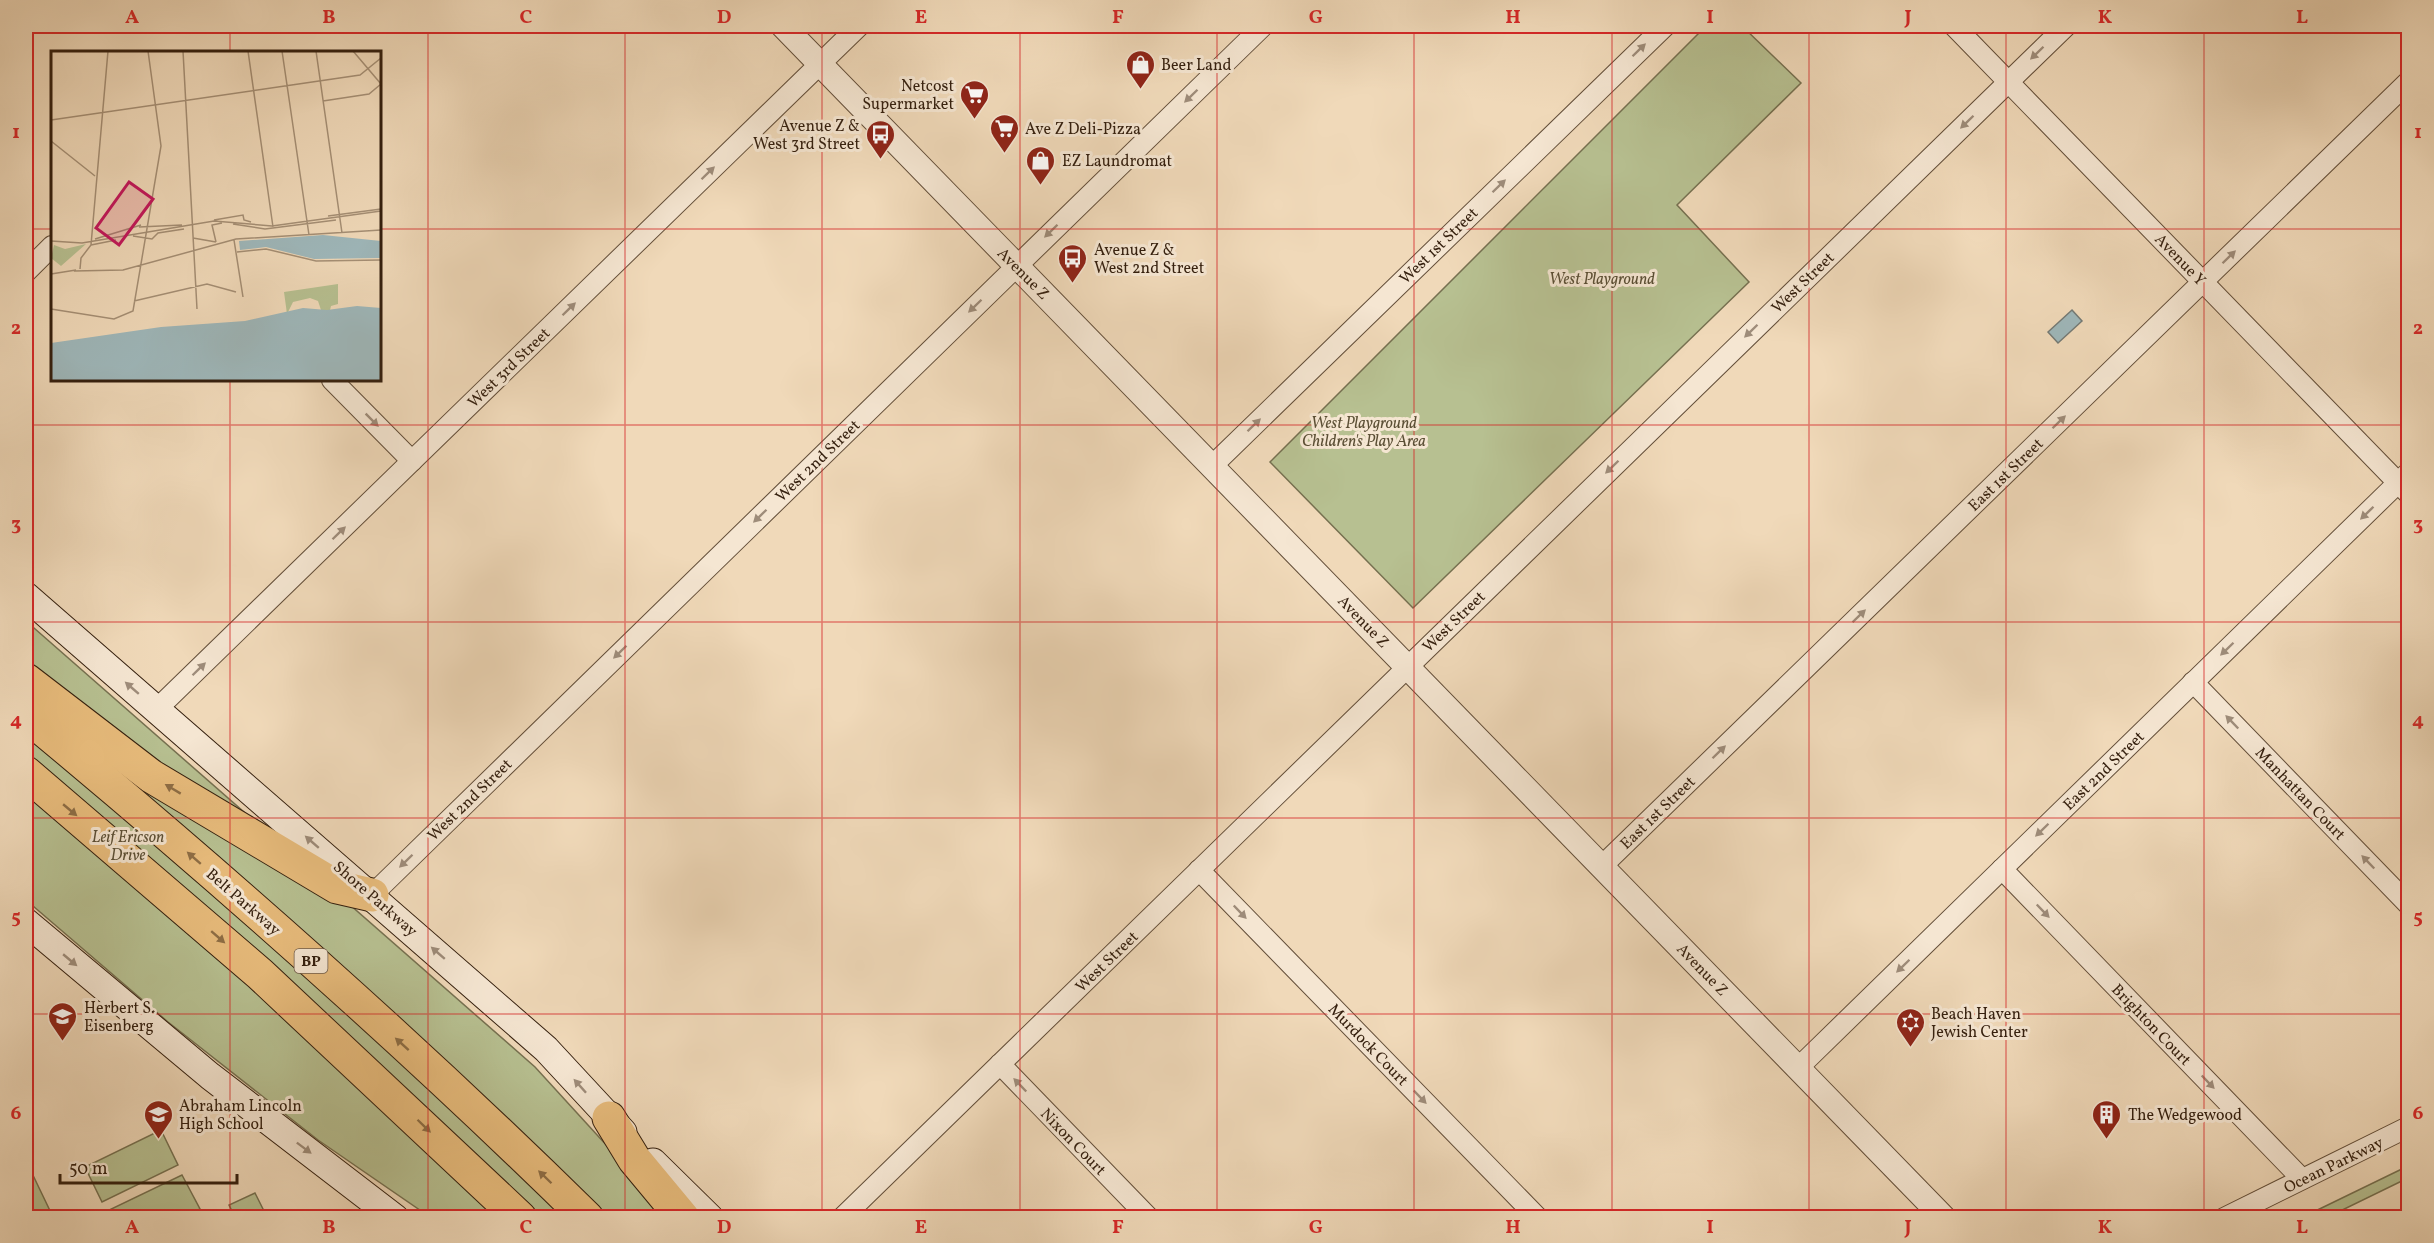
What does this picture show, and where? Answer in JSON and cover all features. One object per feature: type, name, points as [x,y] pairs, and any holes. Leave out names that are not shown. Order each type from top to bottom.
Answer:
[{"type":"highway","points":[[26,680],[151,776],[337,886],[372,895]]},
{"type":"highway","name":"Belt Parkway","points":[[26,715],[146,815],[278,932],[587,1218]]},
{"type":"highway","name":"BP","points":[[26,773],[260,974],[387,1090],[520,1218]]},
{"type":"highway","points":[[609,1118],[634,1159],[683,1218]]},
{"type":"main road","name":"Shore Parkway","points":[[26,596],[372,895],[546,1049],[609,1118],[710,1218]]},
{"type":"main road","points":[[26,922],[210,1076],[395,1218]]},
{"type":"street","name":"Avenue Z","points":[[783,26],[1944,1218]]},
{"type":"street","name":"West 3rd Street","points":[[157,709],[859,26]]},
{"type":"street","name":"West 2nd Street","points":[[372,895],[1263,26]]},
{"type":"street","name":"West 1st Street","points":[[1212,466],[1665,26]]},
{"type":"street","name":"Avenue Y","points":[[1954,26],[2203,282],[2405,483]]},
{"type":"street","name":"West Street","points":[[842,1218],[2066,26]]},
{"type":"street","name":"East 1st Street","points":[[1602,866],[2409,82]]},
{"type":"street","points":[[26,272],[51,247]]},
{"type":"street","points":[[333,381],[412,460]]},
{"type":"street","name":"East 2nd Street","points":[[1798,1068],[2193,682],[2405,483]]},
{"type":"street","name":"Manhattan Court","points":[[2193,682],[2409,904]]},
{"type":"street","name":"Brighton Court","points":[[2002,869],[2302,1179]]},
{"type":"street","name":"Murdock Court","points":[[1199,870],[1538,1218]]},
{"type":"street","name":"Nixon Court","points":[[1000,1064],[1149,1218]]},
{"type":"street","name":"Ocean Parkway","points":[[2224,1218],[2409,1127]]},
{"type":"green space","name":"West Playground","points":[[1706,26],[1742,26],[1801,83],[1677,205],[1749,282],[1413,608],[1270,462]]},
{"type":"green space","name":"Leif Ericson Drive","points":[[26,621],[535,1067],[672,1217],[430,1217],[318,1140],[168,1022],[26,900]]},
{"type":"green space","points":[[161,1130],[178,1165],[102,1202],[85,1167]]},
{"type":"green space","points":[[2408,1166],[2408,1178],[2328,1217],[2303,1217]]},
{"type":"green space","points":[[30,1169],[53,1217],[26,1217],[26,1171]]},
{"type":"green space","points":[[182,1175],[200,1209],[183,1217],[110,1217],[107,1211]]},
{"type":"green space","points":[[255,1193],[267,1217],[235,1217],[229,1205]]},
{"type":"water","points":[[2072,310],[2082,321],[2058,343],[2048,332]]},
{"type":"place","name":"Beer Land","points":[[1140,90]]},
{"type":"place","name":"Netcost Supermarket","points":[[975,120]]},
{"type":"place","name":"Ave Z Deli-Pizza","points":[[1004,154]]},
{"type":"place","name":"Avenue Z & West 3rd Street","points":[[881,160]]},
{"type":"place","name":"EZ Laundromat","points":[[1041,186]]},
{"type":"place","name":"Avenue Z & West 2nd Street","points":[[1073,284]]},
{"type":"place","name":"Herbert S. Eisenberg","points":[[63,1042]]},
{"type":"place","name":"Beach Haven Jewish Center","points":[[1910,1048]]},
{"type":"place","name":"Abraham Lincoln High School","points":[[158,1140]]},
{"type":"place","name":"The Wedgewood","points":[[2107,1140]]},
{"type":"park label","name":"West Playground Children's Play Area","points":[[1364,431]]}]
